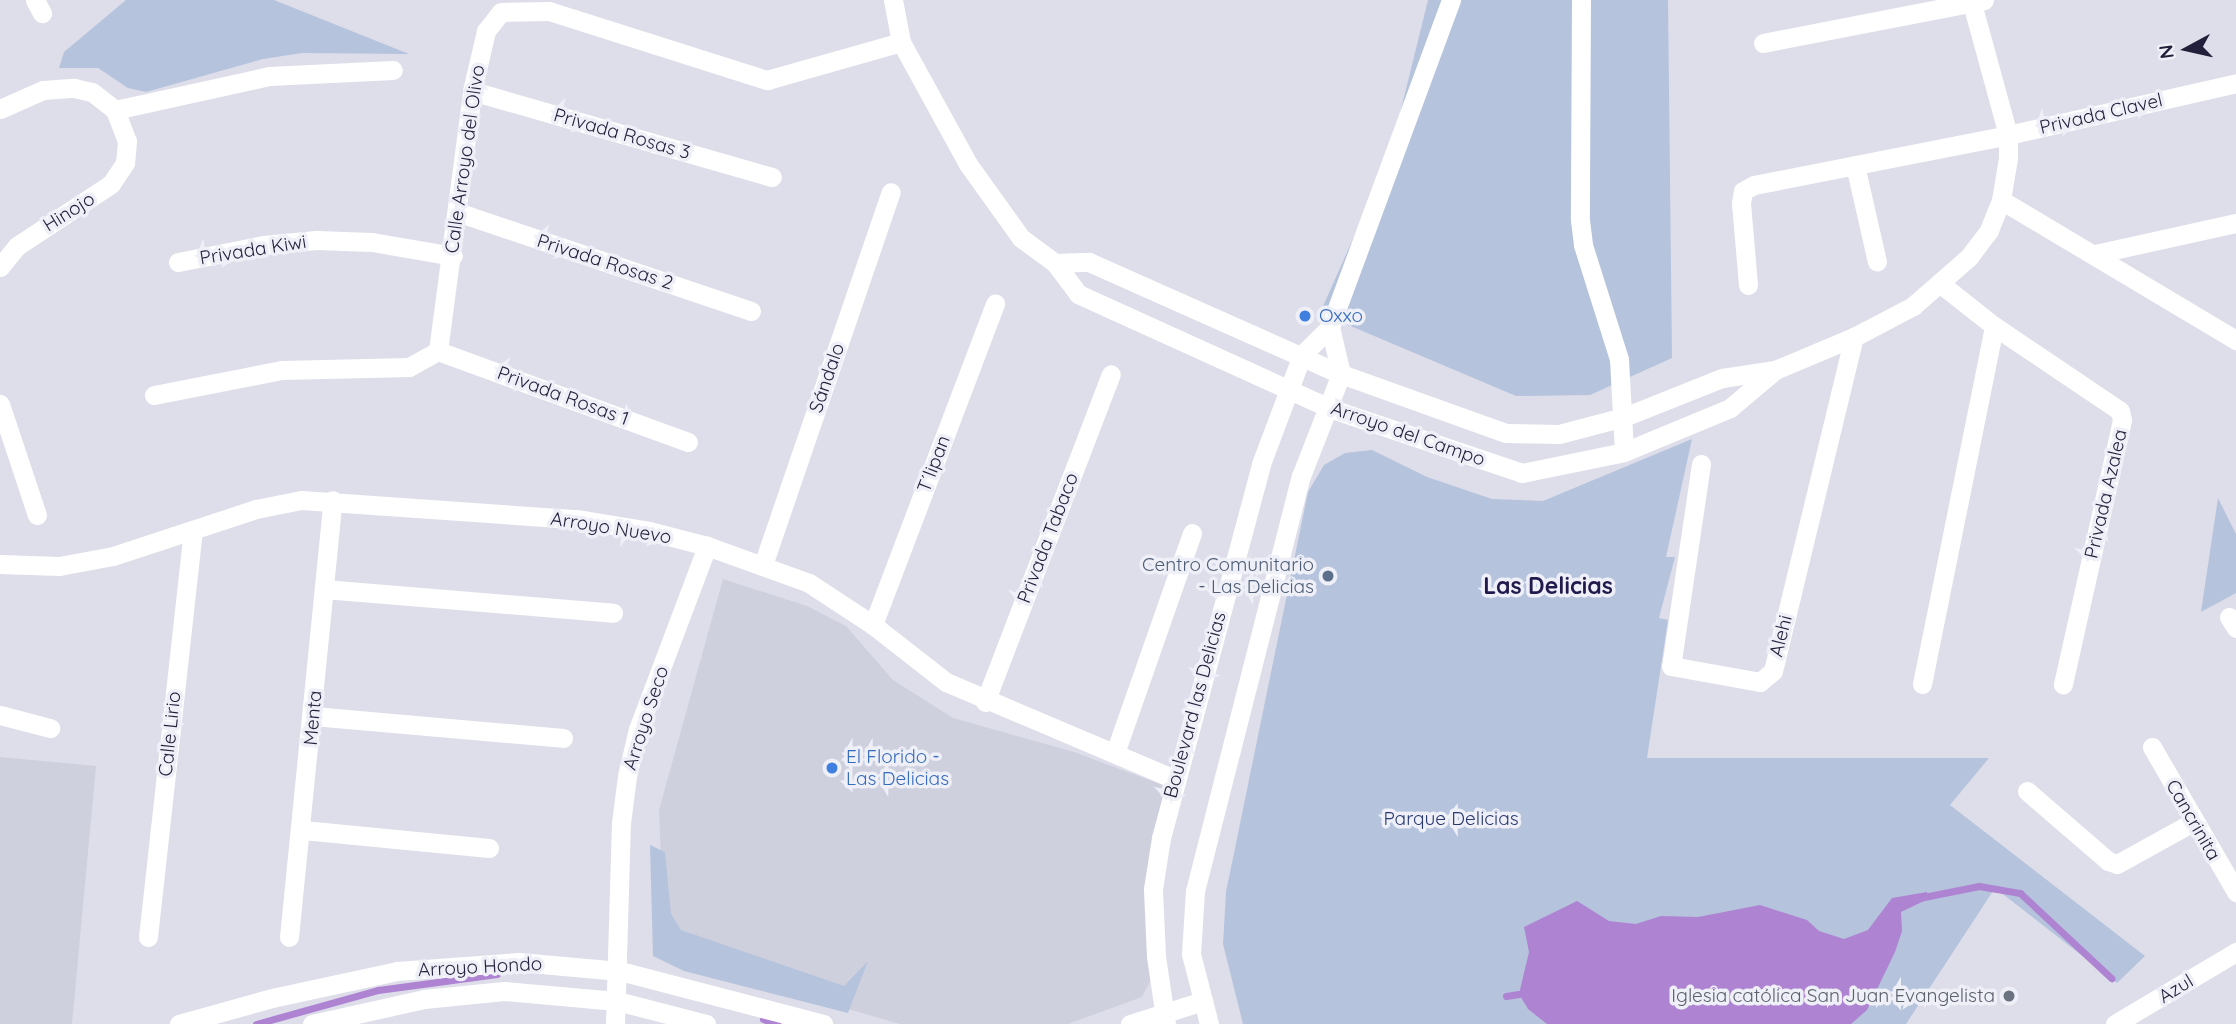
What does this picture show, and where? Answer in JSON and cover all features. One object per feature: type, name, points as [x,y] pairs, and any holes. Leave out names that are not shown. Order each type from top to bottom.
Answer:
[{"type":"street","name":"Arroyo del Campo","points":[[893,0],[901,42],[968,164],[1021,238],[1055,263],[1078,295],[1290,388],[1329,408],[1522,473],[1624,452],[1730,408],[1775,370]]},
{"type":"street","points":[[1302,355],[1330,327],[1451,0]]},
{"type":"street","points":[[1581,0],[1580,220],[1583,245],[1619,359],[1624,452]]},
{"type":"street","name":"Arroyo del Campo","points":[[1055,263],[1089,262],[1341,374],[1506,433],[1559,433],[1624,417],[1722,378],[1775,370],[1854,337],[1942,285],[1989,230],[2001,200],[2008,135],[1975,1]]},
{"type":"street","points":[[1763,43],[1975,1]]},
{"type":"street","name":"Calle Arroyo del Olivo","points":[[438,351],[460,214],[472,91],[486,31],[501,12],[534,5],[767,80],[901,42]]},
{"type":"street","points":[[0,109],[43,90],[74,88],[107,100],[115,110],[269,76],[393,70]]},
{"type":"street","name":"Privada Clavel","points":[[1748,285],[1743,191],[2236,83]]},
{"type":"street","name":"Privada Rosas 3","points":[[472,91],[772,177]]},
{"type":"street","name":"Hinojo","points":[[0,267],[17,246],[111,184],[125,163],[127,141],[115,110]]},
{"type":"street","points":[[1855,165],[1877,262]]},
{"type":"street","name":"Sándalo","points":[[763,565],[891,192]]},
{"type":"street","points":[[2001,200],[2236,340]]},
{"type":"street","name":"Privada Rosas 2","points":[[460,214],[751,311]]},
{"type":"street","points":[[2095,254],[2236,223]]},
{"type":"street","name":"Privada Kiwi","points":[[178,262],[264,245],[316,240],[372,242],[453,256]]},
{"type":"street","name":"Privada Azalea","points":[[1942,285],[1994,326],[2114,403],[2122,421],[2063,685]]},
{"type":"street","name":"T´lipan","points":[[873,625],[995,303]]},
{"type":"street","points":[[1922,684],[1994,326]]},
{"type":"street","points":[[1209,1024],[1191,954],[1195,891],[1301,476],[1341,374],[1330,327]]},
{"type":"street","name":"Alehi","points":[[1701,464],[1671,666],[1760,682],[1773,671],[1854,337]]},
{"type":"street","points":[[154,396],[282,370],[409,367],[438,351]]},
{"type":"street","name":"Privada Rosas 1","points":[[438,351],[688,442]]},
{"type":"street","name":"Boulevard las Delicias","points":[[1164,1018],[1153,889],[1174,779],[1261,464],[1302,355]]},
{"type":"street","name":"Privada Tabaco","points":[[985,702],[1111,374]]},
{"type":"street","points":[[0,404],[37,515]]},
{"type":"street","name":"Arroyo Nuevo","points":[[0,564],[59,566],[113,556],[280,503],[332,500],[576,519],[707,546],[809,583],[873,625],[946,682],[985,702],[1174,779]]},
{"type":"street","name":"Menta","points":[[289,937],[303,830],[332,500]]},
{"type":"street","name":"Calle Lirio","points":[[148,937],[193,531]]},
{"type":"street","points":[[1115,753],[1192,533]]},
{"type":"street","name":"Arroyo Seco","points":[[615,1024],[620,971],[621,823],[627,776],[638,729],[707,546]]},
{"type":"street","points":[[324,589],[613,613]]},
{"type":"street","points":[[0,715],[50,728]]},
{"type":"street","points":[[313,716],[563,738]]},
{"type":"street","name":"Cancrinita","points":[[2152,747],[2193,822],[2236,892]]},
{"type":"street","points":[[2027,791],[2108,861],[2117,864],[2193,822]]},
{"type":"street","points":[[303,830],[489,848]]},
{"type":"street","name":"Azul","points":[[2115,1024],[2236,952]]},
{"type":"street","name":"Arroyo Hondo","points":[[179,1024],[285,995],[445,965],[519,962],[620,971],[823,1024]]},
{"type":"street","name":"Arroyo Hondo","points":[[312,1024],[425,999],[504,991],[617,1002],[706,1024]]},
{"type":"street","points":[[1130,1024],[1164,1018],[1203,1001]]},
{"type":"shaded area","points":[[723,579],[807,606],[846,626],[893,680],[953,718],[1074,752],[1168,787],[1157,823],[1160,962],[1142,997],[1068,1024],[900,1024],[678,960],[665,952],[659,810]]},
{"type":"shaded area","points":[[0,757],[96,766],[72,1024],[0,1024]]},
{"type":"shaded area","points":[[1927,892],[1928,899],[1901,912],[1902,931],[1895,952],[1867,1010],[1851,1024],[1547,1024],[1528,1009],[1519,994],[1529,952],[1524,927],[1577,901],[1609,921],[1636,924],[1661,916],[1698,917],[1760,905],[1807,920],[1819,931],[1844,939],[1868,930],[1892,898]]},
{"type":"green space","points":[[126,0],[274,0],[409,54],[302,53],[263,59],[146,92],[128,88],[98,68],[59,68],[64,52]]},
{"type":"green space","points":[[1428,0],[1668,0],[1672,358],[1590,395],[1516,396],[1320,313],[1389,158]]},
{"type":"green space","name":"Parque Delicias","points":[[1692,439],[1666,557],[1675,557],[1659,618],[1668,620],[1647,758],[1989,758],[1950,805],[2145,956],[2117,983],[1995,888],[1906,1024],[1243,1024],[1223,944],[1226,892],[1308,492],[1324,465],[1345,453],[1372,450],[1427,477],[1492,499],[1543,501]]},
{"type":"green space","points":[[2218,498],[2236,534],[2236,593],[2201,612]]},
{"type":"green space","points":[[650,845],[665,852],[671,914],[681,930],[844,986],[868,961],[848,1013],[684,971],[653,956]]},
{"type":"waterway","points":[[1919,898],[1979,886],[2020,893],[2111,978]]},
{"type":"waterway","points":[[256,1024],[378,990],[497,974]]},
{"type":"waterway","points":[[1506,996],[1519,994]]},
{"type":"waterway","points":[[763,1019],[777,1024]]},
{"type":"place","name":"Oxxo","points":[[1305,316]]},
{"type":"place","name":"Centro Comunitario - Las Delicias","points":[[1328,576]]},
{"type":"place","name":"El Florido - Las Delicias","points":[[832,768]]},
{"type":"place","name":"Iglesia católica San Juan Evangelista","points":[[2009,996]]},
{"type":"district","name":"Las Delicias","points":[[1548,586]]}]
